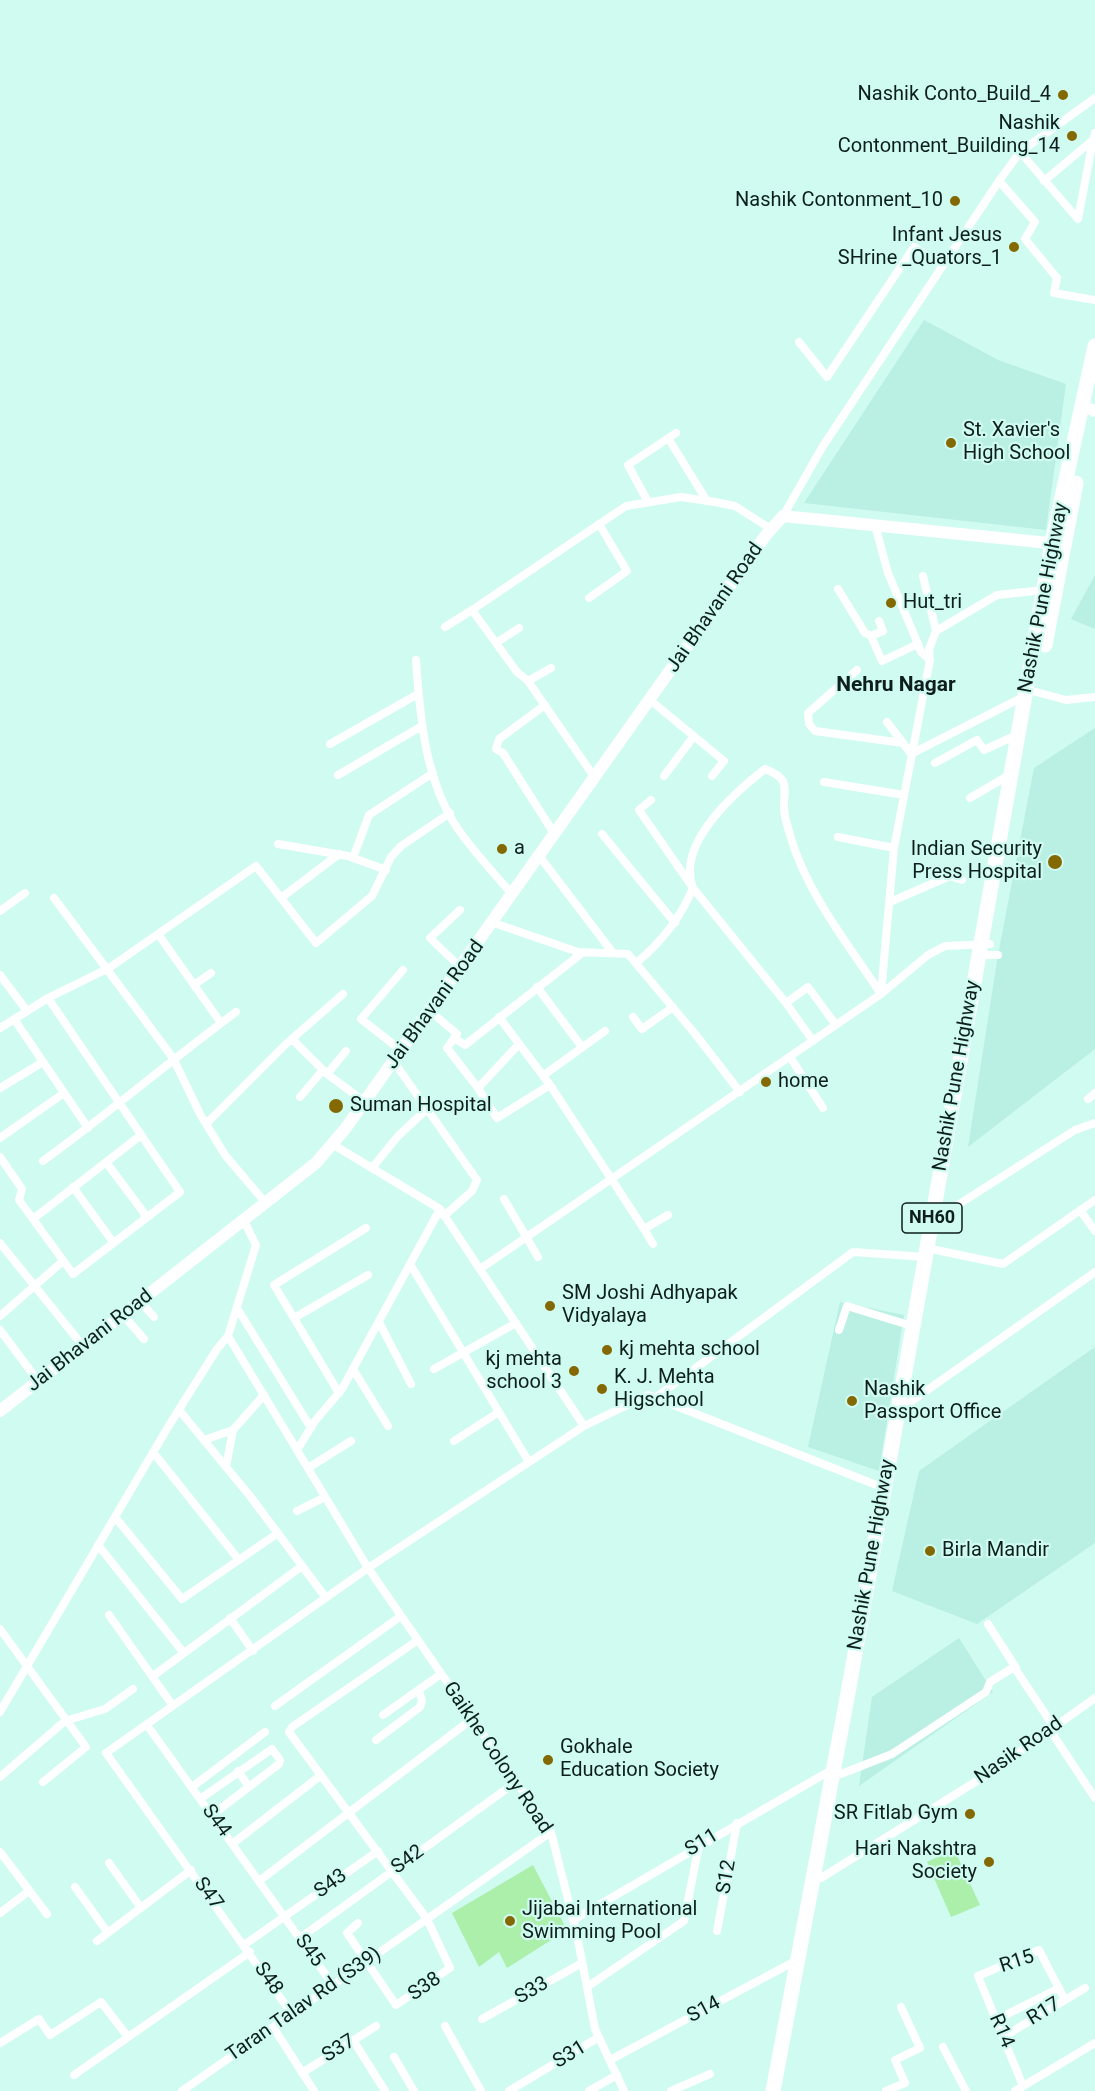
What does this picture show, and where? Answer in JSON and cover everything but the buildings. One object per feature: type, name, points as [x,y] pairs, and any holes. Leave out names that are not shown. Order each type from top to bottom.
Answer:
[{"type":"highway","name":"Nashik Pune Highway","points":[[782,2091],[821,1878],[836,1772],[884,1488],[904,1403],[912,1326],[942,1215],[1031,694],[1095,346]]},
{"type":"highway","name":"Nashik Pune Highway","points":[[773,2091],[797,1960],[836,1772],[987,951],[1012,773],[1019,734],[1031,694],[1044,590],[1093,410],[1095,389]]},
{"type":"street","name":"Jai Bhavani Road","points":[[0,1412],[264,1201],[316,1163],[332,1144],[494,923],[771,529],[783,516],[823,446],[942,265],[1020,152],[1095,98]]},
{"type":"street","points":[[1044,180],[1094,136]]},
{"type":"street","points":[[1020,152],[1078,219],[1094,136]]},
{"type":"street","points":[[999,181],[1035,222],[1024,239],[1057,278],[1054,293],[1095,300]]},
{"type":"street","points":[[799,342],[827,377],[914,247],[942,265]]},
{"type":"street","points":[[648,502],[628,465],[676,433]]},
{"type":"street","points":[[668,438],[707,501]]},
{"type":"street","points":[[445,627],[626,506],[681,497],[707,501],[735,506],[771,529]]},
{"type":"street","points":[[783,516],[1058,543]]},
{"type":"street","points":[[589,598],[627,571],[599,524]]},
{"type":"street","points":[[875,525],[888,573],[921,652],[930,660]]},
{"type":"street","points":[[881,994],[894,848],[930,660],[929,649],[936,630],[923,576]]},
{"type":"street","points":[[838,589],[865,633],[871,636],[882,661],[918,644]]},
{"type":"street","points":[[936,630],[997,595],[1044,590]]},
{"type":"street","points":[[472,610],[517,672],[528,681],[595,778]]},
{"type":"street","points":[[871,636],[883,631],[879,621]]},
{"type":"street","points":[[496,643],[519,628]]},
{"type":"street","points":[[416,660],[422,726],[433,773],[458,830],[513,895]]},
{"type":"street","points":[[528,681],[551,668]]},
{"type":"street","points":[[857,670],[808,713],[809,724],[815,731],[903,743]]},
{"type":"street","points":[[330,744],[418,694]]},
{"type":"street","points":[[912,754],[1031,694],[1066,700],[1095,697]]},
{"type":"street","points":[[650,700],[724,761],[712,776]]},
{"type":"street","points":[[544,705],[499,739],[496,749],[503,753],[555,835]]},
{"type":"street","points":[[887,722],[912,754]]},
{"type":"street","points":[[338,775],[422,726]]},
{"type":"street","points":[[935,763],[977,740],[984,750],[1019,734]]},
{"type":"street","points":[[664,777],[694,736]]},
{"type":"street","points":[[636,963],[656,947],[682,914],[693,888],[690,872],[695,842],[753,778],[765,769],[782,777],[786,787],[784,811],[800,865],[817,897],[881,994]]},
{"type":"street","points":[[353,858],[369,815],[433,773]]},
{"type":"street","points":[[970,798],[1012,773]]},
{"type":"street","points":[[824,782],[904,795]]},
{"type":"street","points":[[651,800],[639,810],[693,888],[786,1003],[813,1041]]},
{"type":"street","points":[[0,1028],[48,998],[109,968],[255,866],[316,943],[372,896],[401,846],[450,813]]},
{"type":"street","points":[[602,834],[675,923]]},
{"type":"street","points":[[838,837],[894,848]]},
{"type":"street","points":[[278,844],[339,854],[386,870]]},
{"type":"street","points":[[281,898],[339,854]]},
{"type":"street","points":[[540,857],[613,953]]},
{"type":"street","points":[[890,902],[950,876],[962,880]]},
{"type":"street","points":[[0,911],[25,893]]},
{"type":"street","points":[[54,898],[109,968],[173,1058],[206,1124],[225,1155],[264,1201]]},
{"type":"street","points":[[460,909],[430,938],[461,968]]},
{"type":"street","points":[[494,923],[582,952],[627,954],[673,1007],[740,1092]]},
{"type":"street","points":[[158,934],[221,1023]]},
{"type":"street","points":[[480,1269],[790,1058],[881,994],[928,956],[945,946],[987,951]]},
{"type":"street","points":[[454,1038],[465,1045],[582,952]]},
{"type":"street","points":[[402,1051],[361,1019],[403,970]]},
{"type":"street","points":[[194,985],[211,973]]},
{"type":"street","points":[[0,975],[27,1011]]},
{"type":"street","points":[[537,987],[582,1047]]},
{"type":"street","points":[[786,1003],[808,987],[836,1025]]},
{"type":"street","points":[[206,1124],[292,1039],[343,994]]},
{"type":"street","points":[[0,1157],[22,1189],[19,1200],[73,1275],[180,1192],[48,998]]},
{"type":"street","points":[[633,1017],[642,1029],[673,1007]]},
{"type":"street","points":[[430,1011],[457,1034],[447,1048],[478,1088],[497,1118],[550,1085]]},
{"type":"street","points":[[43,1161],[120,1104],[173,1058],[236,1012]]},
{"type":"street","points":[[499,1017],[544,1076],[613,1179],[653,1244]]},
{"type":"street","points":[[14,1019],[88,1128]]},
{"type":"street","points":[[544,1076],[605,1031]]},
{"type":"street","points":[[292,1039],[325,1072],[365,1102]]},
{"type":"street","points":[[478,1088],[519,1044]]},
{"type":"street","points":[[300,1097],[346,1051]]},
{"type":"street","points":[[790,1058],[823,1108]]},
{"type":"street","points":[[0,1088],[43,1062]]},
{"type":"street","points":[[297,1450],[339,1393],[410,1263],[442,1213],[472,1191],[477,1180],[394,1062]]},
{"type":"street","points":[[0,1138],[64,1093]]},
{"type":"street","points":[[372,1168],[398,1136],[427,1109]]},
{"type":"street","points":[[942,1215],[1075,1130],[1095,1123]]},
{"type":"street","points":[[33,1219],[141,1135]]},
{"type":"street","points":[[332,1144],[442,1213],[584,1426]]},
{"type":"street","points":[[106,1162],[147,1217]]},
{"type":"street","points":[[73,1187],[113,1242]]},
{"type":"street","points":[[504,1199],[528,1236],[538,1257]]},
{"type":"street","points":[[655,1398],[853,1252],[930,1254],[1003,1264],[1095,1200]]},
{"type":"street","points":[[1080,1210],[1095,1231]]},
{"type":"street","points":[[644,1229],[668,1215]]},
{"type":"street","points":[[0,1712],[153,1452],[228,1336],[256,1245],[243,1219]]},
{"type":"street","points":[[339,1393],[274,1285],[366,1228]]},
{"type":"street","points":[[0,1244],[83,1346]]},
{"type":"street","points":[[0,1316],[63,1261]]},
{"type":"street","points":[[410,1263],[529,1462]]},
{"type":"street","points":[[904,1403],[1095,1273]]},
{"type":"street","points":[[294,1318],[368,1275]]},
{"type":"street","points":[[140,1302],[154,1317]]},
{"type":"street","points":[[839,1330],[847,1306],[912,1326]]},
{"type":"street","points":[[237,1308],[311,1428]]},
{"type":"street","points":[[123,1315],[144,1339]]},
{"type":"street","points":[[379,1322],[411,1384]]},
{"type":"street","points":[[434,1369],[516,1323]]},
{"type":"street","points":[[0,1330],[38,1381]]},
{"type":"street","name":"Gaikhe Colony Road","points":[[228,1336],[368,1568],[551,1832],[599,2037],[624,2091]]},
{"type":"street","points":[[353,1369],[388,1426]]},
{"type":"street","points":[[204,1440],[233,1430],[264,1395]]},
{"type":"street","points":[[147,1725],[368,1568],[584,1426],[648,1395],[884,1488]]},
{"type":"street","points":[[179,1410],[278,1533],[326,1598]]},
{"type":"street","points":[[454,1441],[499,1412]]},
{"type":"street","points":[[226,1467],[233,1430]]},
{"type":"street","points":[[308,1468],[351,1441]]},
{"type":"street","points":[[153,1452],[239,1560]]},
{"type":"street","points":[[297,1511],[325,1497]]},
{"type":"street","points":[[115,1516],[182,1599],[278,1533]]},
{"type":"street","points":[[98,1545],[183,1652]]},
{"type":"street","points":[[153,1676],[302,1566]]},
{"type":"street","points":[[109,1615],[173,1706]]},
{"type":"street","points":[[275,1706],[401,1616]]},
{"type":"street","points":[[230,1618],[253,1651]]},
{"type":"street","points":[[988,1624],[1095,1798]]},
{"type":"street","points":[[0,1629],[86,1747],[43,1782]]},
{"type":"street","points":[[418,1640],[289,1729],[292,1740],[393,1871],[426,1919]]},
{"type":"street","name":"S11","points":[[573,1920],[737,1823],[836,1772],[892,1754],[986,1692],[993,1680],[1016,1668]]},
{"type":"street","points":[[383,1714],[441,1674]]},
{"type":"street","points":[[0,1777],[65,1720],[105,1709],[133,1689]]},
{"type":"street","points":[[376,1740],[420,1707],[422,1701],[419,1690]]},
{"type":"street","name":"Nasik Road","points":[[821,1878],[988,1774],[1095,1698]]},
{"type":"street","points":[[259,1881],[472,1719]]},
{"type":"street","name":"S44","points":[[147,1725],[214,1814],[232,1844],[285,1917]]},
{"type":"street","name":"S47","points":[[147,1725],[106,1753],[247,1948]]},
{"type":"street","points":[[192,1787],[265,1732]]},
{"type":"street","points":[[202,1798],[272,1749],[280,1763],[214,1814]]},
{"type":"street","points":[[238,1771],[249,1787]]},
{"type":"street","points":[[232,1844],[320,1776]]},
{"type":"street","name":"S42","points":[[300,1938],[516,1782]]},
{"type":"street","name":"S12","points":[[717,1931],[737,1823]]},
{"type":"street","name":"Taran Talav Rd (S39)","points":[[182,2091],[551,1832]]},
{"type":"street","points":[[587,1987],[684,1921],[699,1845]]},
{"type":"street","name":"S43","points":[[74,2075],[247,1948],[285,1917],[378,1851]]},
{"type":"street","points":[[1,1856],[47,1914]]},
{"type":"street","points":[[109,1863],[141,1908]]},
{"type":"street","points":[[97,1941],[191,1870]]},
{"type":"street","points":[[75,1887],[108,1933]]},
{"type":"street","points":[[0,1913],[29,1891]]},
{"type":"street","name":"S45","points":[[285,1917],[333,1985]]},
{"type":"street","name":"S38","points":[[366,1962],[396,2005],[449,1969],[450,1964],[426,1919]]},
{"type":"street","points":[[358,1923],[347,1933],[366,1962]]},
{"type":"street","name":"S48","points":[[247,1948],[292,2014]]},
{"type":"street","name":"R15","points":[[978,1976],[1039,1950],[1065,2000]]},
{"type":"street","name":"S14","points":[[610,2060],[797,1960]]},
{"type":"street","name":"S33","points":[[482,2019],[582,1963]]},
{"type":"street","name":"R14","points":[[978,1976],[1024,2088]]},
{"type":"street","points":[[996,2020],[1059,1988]]},
{"type":"street","name":"R17","points":[[1003,2037],[1085,1988]]},
{"type":"street","points":[[0,2043],[39,2019],[50,2035],[101,2002],[128,2037]]},
{"type":"street","points":[[886,2091],[905,2083],[895,2060],[920,2048],[901,2007]]},
{"type":"street","name":"S37","points":[[302,2073],[376,2026]]},
{"type":"street","points":[[445,2026],[481,2091]]},
{"type":"street","points":[[273,2027],[314,2091]]},
{"type":"street","name":"S31","points":[[509,2091],[599,2037]]},
{"type":"street","points":[[353,2040],[384,2091]]},
{"type":"street","points":[[1024,2088],[1095,2043]]},
{"type":"street","points":[[943,2047],[966,2091]]},
{"type":"street","points":[[394,2057],[414,2091]]},
{"type":"street","points":[[670,2091],[710,2074]]},
{"type":"street","points":[[589,2091],[617,2075]]},
{"type":"shaded area","name":"St. Xavier's High School","points":[[924,320],[998,360],[1066,384],[1046,530],[804,503]]},
{"type":"shaded area","points":[[1095,575],[1095,629],[1071,619]]},
{"type":"shaded area","name":"Indian Security Press Hospital","points":[[1095,728],[1095,1049],[968,1147],[998,955],[1034,768]]},
{"type":"shaded area","points":[[840,1302],[904,1315],[879,1471],[808,1447]]},
{"type":"shaded area","points":[[1095,1347],[1095,1543],[977,1624],[892,1591],[919,1471]]},
{"type":"shaded area","points":[[959,1638],[993,1692],[859,1786],[872,1697]]},
{"type":"green space","points":[[954,1849],[980,1905],[951,1917],[927,1862]]},
{"type":"green space","name":"Jijabai International Swimming Pool","points":[[533,1865],[567,1930],[507,1968],[499,1952],[479,1967],[452,1913]]},
{"type":"place","name":"Nashik Conto_Build_4","points":[[1063,95]]},
{"type":"place","name":"Nashik Contonment_Building_14","points":[[1072,136]]},
{"type":"place","name":"Nashik Contonment_10","points":[[955,201]]},
{"type":"place","name":"Infant Jesus SHrine _Quators_1","points":[[1014,247]]},
{"type":"place","name":"St. Xavier's High School","points":[[951,443]]},
{"type":"place","name":"Hut_tri","points":[[891,603]]},
{"type":"place","name":"a","points":[[502,849]]},
{"type":"place","name":"Indian Security Press Hospital","points":[[1055,862]]},
{"type":"place","name":"home","points":[[766,1082]]},
{"type":"place","name":"Suman Hospital","points":[[336,1106]]},
{"type":"place","name":"SM Joshi Adhyapak Vidyalaya","points":[[550,1306]]},
{"type":"place","name":"kj mehta school","points":[[607,1350]]},
{"type":"place","name":"kj mehta school 3","points":[[574,1371]]},
{"type":"place","name":"K. J. Mehta Higschool","points":[[602,1389]]},
{"type":"place","name":"Nashik Passport Office","points":[[852,1401]]},
{"type":"place","name":"Birla Mandir","points":[[930,1551]]},
{"type":"place","name":"Gokhale Education Society","points":[[548,1760]]},
{"type":"place","name":"SR Fitlab Gym","points":[[970,1814]]},
{"type":"place","name":"Hari Nakshtra Society","points":[[989,1862]]},
{"type":"place","name":"Jijabai International Swimming Pool","points":[[510,1921]]},
{"type":"district","name":"Nehru Nagar","points":[[896,686]]}]
